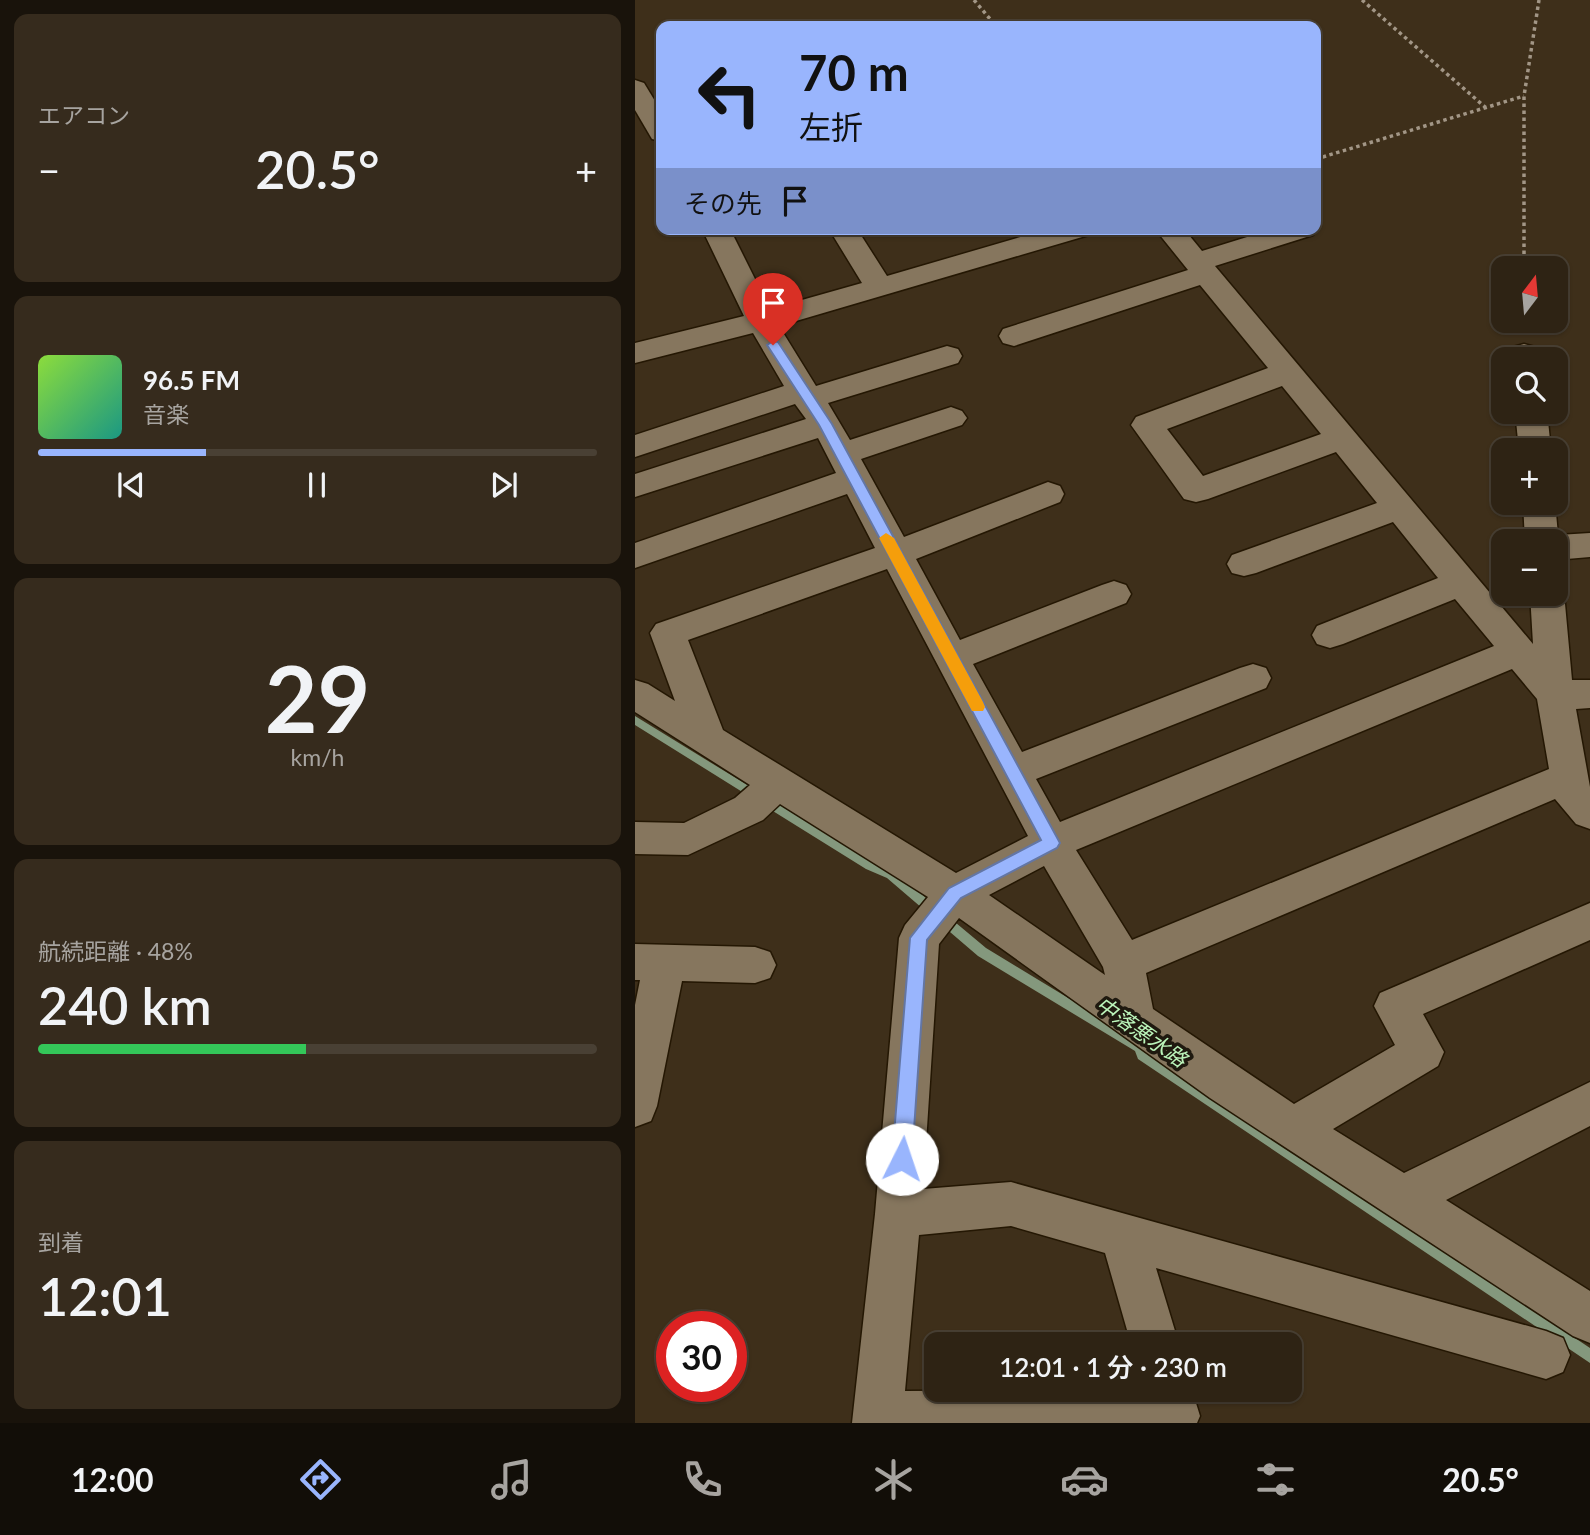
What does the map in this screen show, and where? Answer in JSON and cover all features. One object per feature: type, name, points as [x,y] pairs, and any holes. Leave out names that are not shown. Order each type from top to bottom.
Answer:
[{"type":"street","points":[[635,88],[656,124]]},
{"type":"street","points":[[720,235],[759,322],[826,429],[1051,843],[1123,963],[1134,1021]]},
{"type":"street","points":[[847,235],[880,288]]},
{"type":"street","points":[[635,353],[759,322],[1059,235]]},
{"type":"street","points":[[1174,235],[1519,651],[1573,694]]},
{"type":"street","points":[[1014,336],[1287,235]]},
{"type":"street","points":[[635,556],[826,429],[947,356]]},
{"type":"street","points":[[1288,372],[1147,425],[1196,491],[1342,438]]},
{"type":"street","points":[[636,446],[951,418]]},
{"type":"street","points":[[635,486],[826,429]]},
{"type":"street","points":[[709,741],[668,633],[894,554],[1048,495]]},
{"type":"street","points":[[1244,564],[1400,507]]},
{"type":"street","points":[[1568,547],[1590,545]]},
{"type":"street","points":[[1330,635],[1462,582]]},
{"type":"street","points":[[951,658],[1114,594]]},
{"type":"street","points":[[1550,606],[1573,694],[1569,777],[1572,795],[1590,813]]},
{"type":"street","points":[[1171,1402],[1175,1416],[877,1419],[898,1214],[919,938],[943,907],[1051,843],[1519,651]]},
{"type":"street","points":[[1012,772],[1253,678]]},
{"type":"street","points":[[635,694],[709,741],[767,793],[943,907],[1134,1021],[1590,1319]]},
{"type":"street","points":[[1123,963],[1569,777]]},
{"type":"street","points":[[635,838],[688,839],[767,793]]},
{"type":"street","points":[[1294,1128],[1423,1052],[1395,1006],[1590,921]]},
{"type":"street","points":[[635,1106],[650,962],[755,965]]},
{"type":"street","points":[[1404,1197],[1590,1104]]},
{"type":"street","points":[[898,1214],[1011,1204],[1546,1355]]},
{"type":"street","points":[[1123,1235],[1151,1332]]},
{"type":"path","points":[[974,0],[992,21]]},
{"type":"path","points":[[1362,0],[1486,108]]},
{"type":"path","points":[[1524,256],[1524,96],[1539,0]]},
{"type":"path","points":[[1321,158],[1524,96]]},
{"type":"waterway","name":"中落悪水路","points":[[635,720],[870,866],[891,875],[982,952],[1140,1048],[1142,1055],[1590,1356]]},
{"type":"slow traffic","points":[[886,538],[977,707]]},
{"type":"route","points":[[773,345],[801,391],[826,424],[1051,843],[955,893],[926,925],[919,938],[902,1159]]}]
